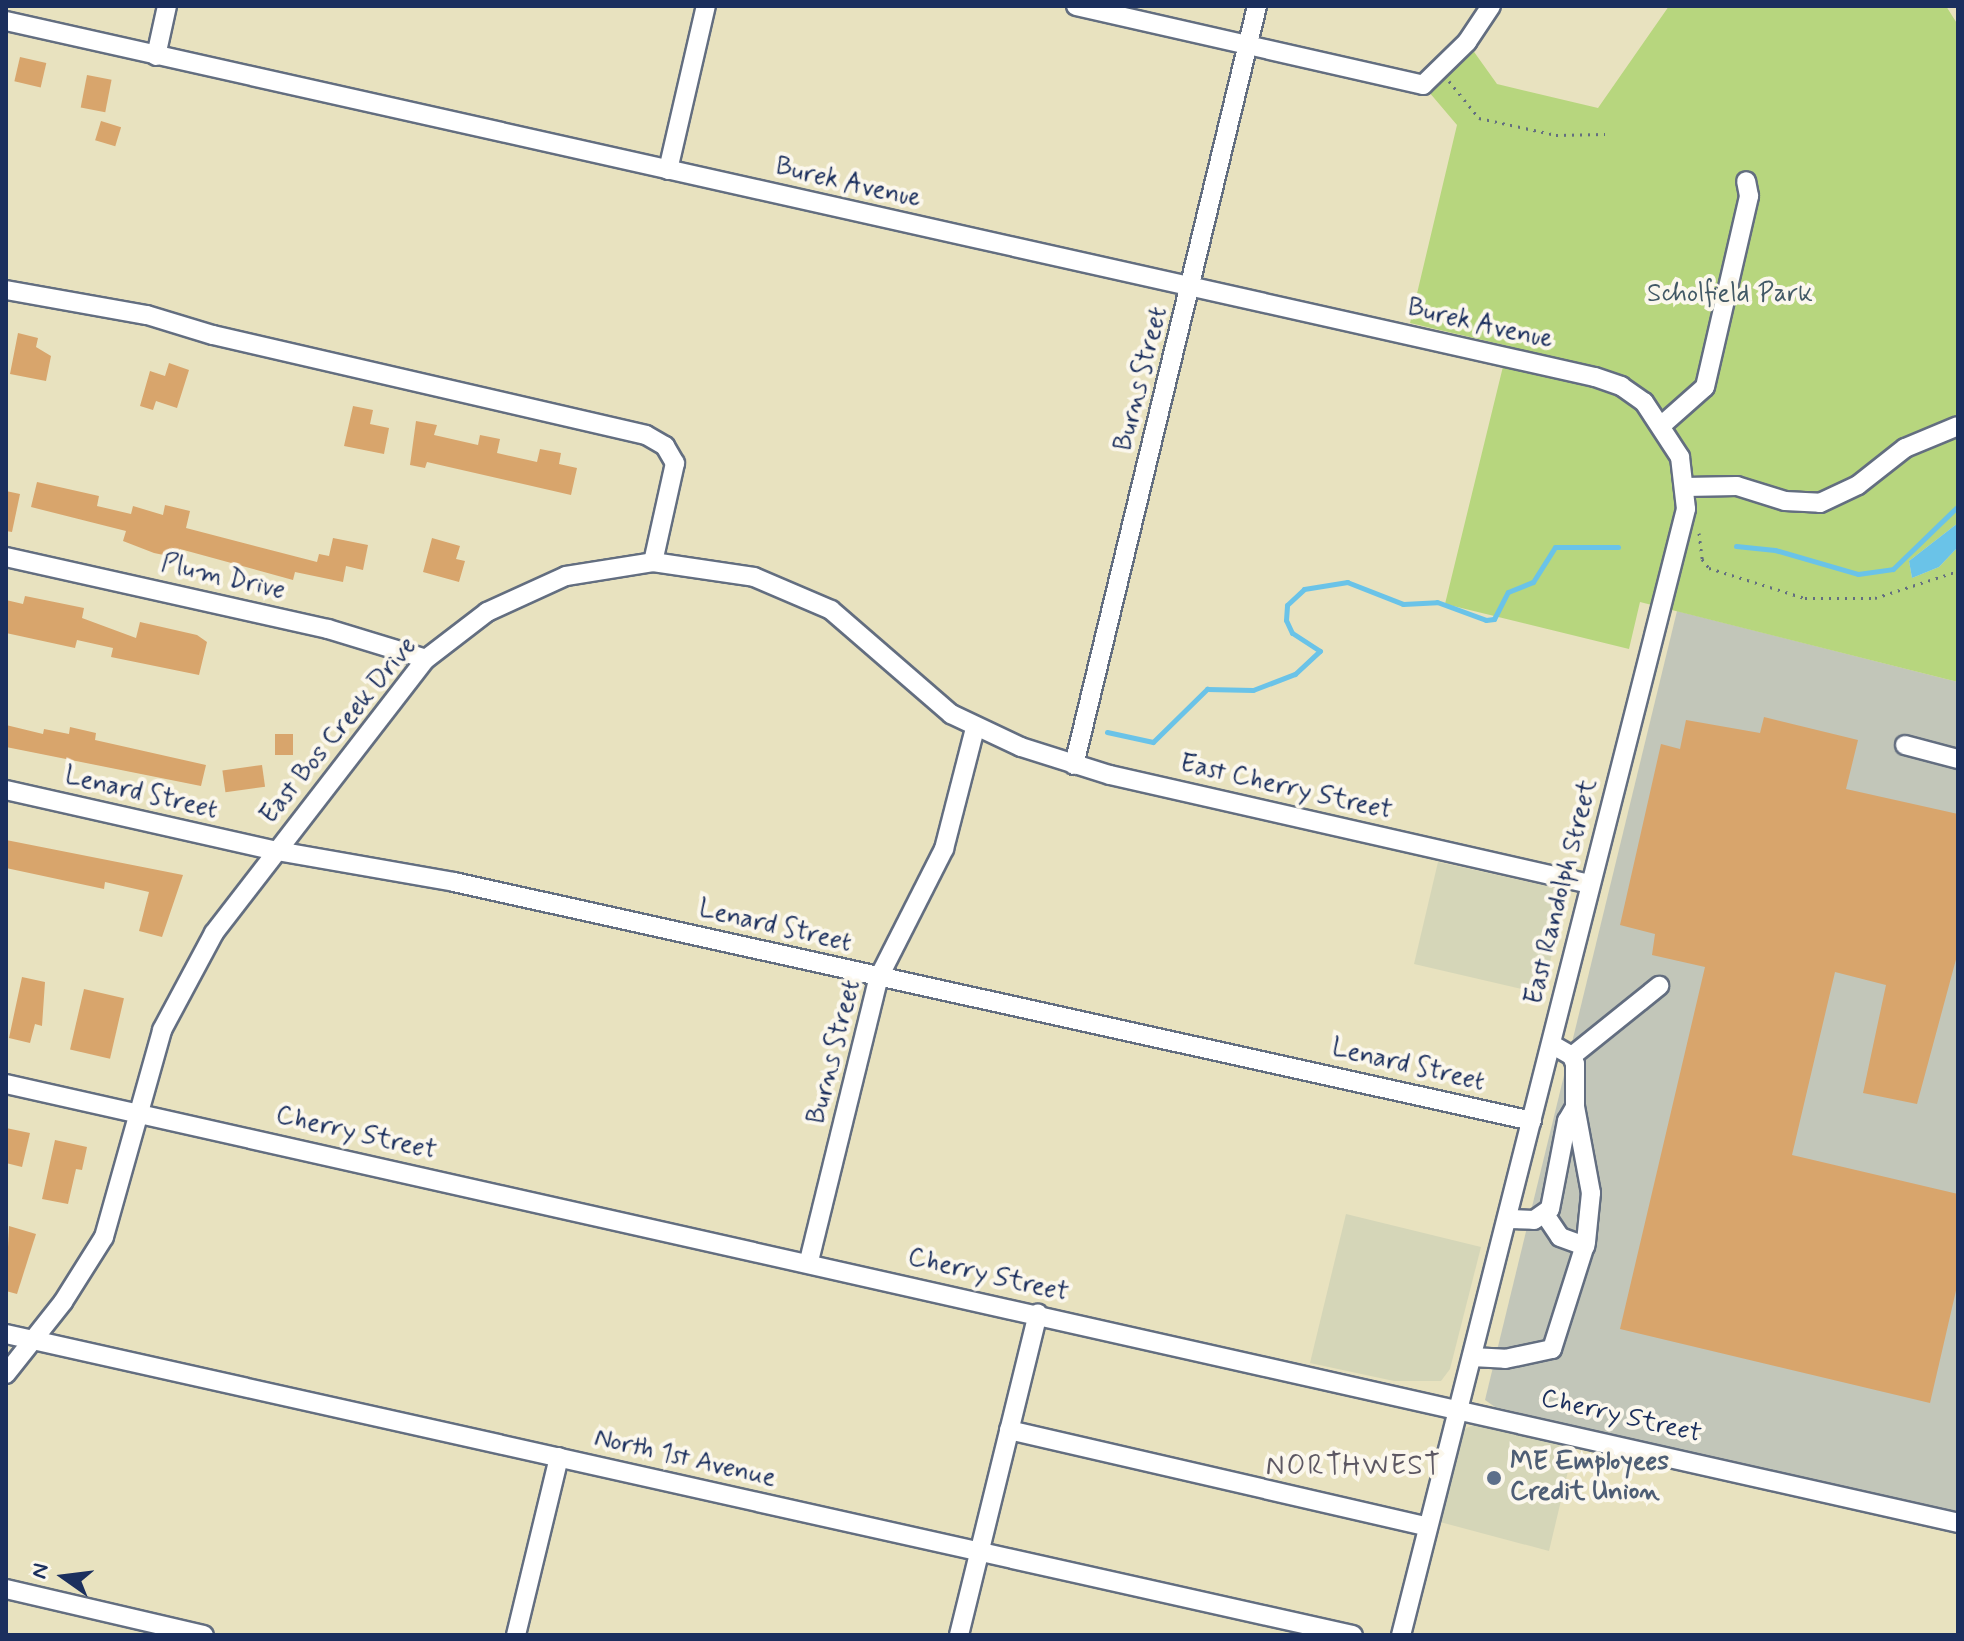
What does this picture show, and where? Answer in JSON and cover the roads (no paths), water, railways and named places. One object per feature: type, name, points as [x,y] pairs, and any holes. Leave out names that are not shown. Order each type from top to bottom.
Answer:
[{"type":"street","points":[[156,56],[167,6]]},
{"type":"street","points":[[668,170],[706,6]]},
{"type":"street","points":[[1076,6],[1423,85],[1491,6]]},
{"type":"street","name":"Burns Street","points":[[1074,765],[1257,6]]},
{"type":"street","name":"Burek Avenue","points":[[6,21],[1606,380],[1632,392],[1662,425]]},
{"type":"street","points":[[1662,425],[1684,411],[1705,387],[1749,196],[1746,181]]},
{"type":"street","points":[[6,290],[147,315],[213,335],[646,435],[665,446],[675,463],[653,562]]},
{"type":"street","name":"East Randolph Street","points":[[1401,1635],[1509,1219],[1590,884],[1681,529],[1685,487],[1680,457],[1662,425]]},
{"type":"street","points":[[1685,487],[1737,486],[1785,501],[1820,503],[1858,485],[1905,448],[1958,426]]},
{"type":"street","name":"Plum Drive","points":[[6,557],[328,629],[426,659]]},
{"type":"street","name":"East Bos Creek Drive","points":[[6,1374],[73,1288],[104,1237],[139,1113],[177,996],[208,941],[426,659],[474,620],[538,586],[588,570],[653,562],[724,569],[810,599],[853,625],[933,700],[975,728]]},
{"type":"street","name":"Burns Street","points":[[809,1261],[879,977],[941,858],[975,728]]},
{"type":"street","name":"East Cherry Street","points":[[975,728],[1074,765],[1590,884]]},
{"type":"street","points":[[1905,745],[1958,759]]},
{"type":"street","name":"Lenard Street","points":[[6,790],[277,851],[454,882],[1532,1121]]},
{"type":"street","points":[[1572,1056],[1659,986]]},
{"type":"street","points":[[1551,1044],[1572,1056]]},
{"type":"street","points":[[1472,1357],[1505,1359],[1552,1349],[1585,1246],[1591,1193],[1575,1107],[1572,1056]]},
{"type":"street","name":"Cherry Street","points":[[6,1084],[1459,1407],[1958,1523]]},
{"type":"street","points":[[1575,1107],[1567,1121],[1546,1216],[1560,1237],[1585,1246]]},
{"type":"street","points":[[1509,1219],[1546,1216]]},
{"type":"street","points":[[959,1635],[1038,1314]]},
{"type":"street","name":"North 1st Avenue","points":[[6,1334],[1353,1635]]},
{"type":"street","points":[[1009,1430],[1428,1527]]},
{"type":"street","points":[[516,1635],[559,1457]]},
{"type":"street","points":[[6,1589],[204,1635]]},
{"type":"water","points":[[1958,523],[1958,547],[1939,567],[1912,578],[1909,561]]},
{"type":"waterway","points":[[1736,546],[1775,550],[1858,574],[1893,569],[1958,506]]},
{"type":"waterway","points":[[1107,732],[1153,742],[1207,689],[1253,690],[1295,674],[1320,651],[1292,633],[1286,620],[1287,605],[1304,589],[1347,582],[1403,604],[1437,602],[1486,620],[1494,619],[1508,592],[1533,582],[1555,547],[1618,547]]},
{"type":"place","name":"ME Employees Credit Union","points":[[1494,1478]]},
{"type":"district","name":"NORTHWEST","points":[[1354,1467]]},
{"type":"park label","name":"Scholfield Park","points":[[1730,295]]}]
